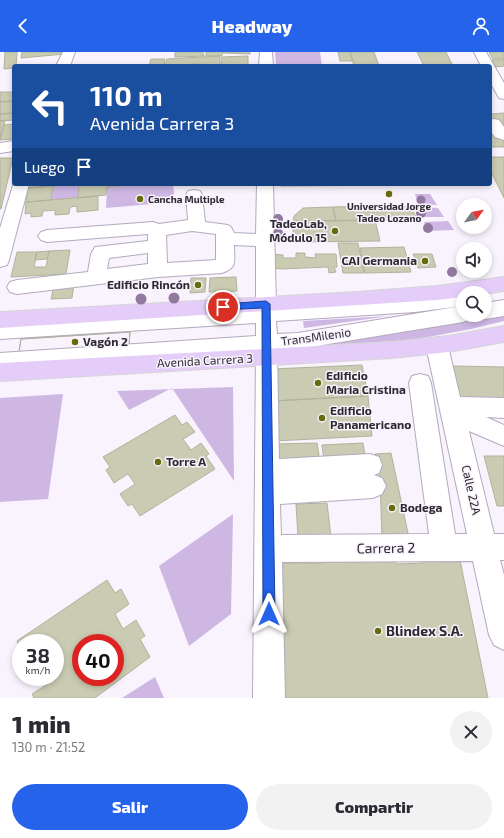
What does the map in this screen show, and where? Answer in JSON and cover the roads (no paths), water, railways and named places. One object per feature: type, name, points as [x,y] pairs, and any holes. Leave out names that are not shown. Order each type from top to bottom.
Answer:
[{"type":"main road","points":[[0,320],[266,310],[437,294],[504,284]]},
{"type":"main road","name":"Avenida Carrera 3","points":[[0,372],[266,351],[437,346],[472,341],[504,334]]},
{"type":"street","points":[[64,64],[69,52]]},
{"type":"street","points":[[266,52],[266,64]]},
{"type":"street","points":[[480,52],[487,64]]},
{"type":"street","points":[[492,74],[504,95]]},
{"type":"street","points":[[0,148],[12,146]]},
{"type":"street","points":[[0,260],[20,186]]},
{"type":"street","points":[[265,186],[269,698]]},
{"type":"street","points":[[194,195],[196,225]]},
{"type":"street","points":[[17,287],[100,277],[158,270],[222,266],[225,264],[226,239],[223,229],[199,227],[196,225],[157,238],[102,252],[100,254],[97,274],[100,277]]},
{"type":"street","points":[[47,236],[150,228],[157,238],[158,270]]},
{"type":"street","points":[[226,239],[265,240]]},
{"type":"street","points":[[492,296],[504,295]]},
{"type":"street","name":"TransMilenio","points":[[0,331],[266,310],[415,305],[456,300]]},
{"type":"street","points":[[492,310],[504,308]]},
{"type":"street","name":"TransMilenio","points":[[0,362],[266,351],[298,341],[456,315]]},
{"type":"street","name":"Calle 22A","points":[[437,346],[451,407],[494,547],[504,635]]},
{"type":"street","points":[[420,383],[444,547]]},
{"type":"street","points":[[451,407],[504,408]]},
{"type":"street","points":[[451,407],[465,419],[504,436]]},
{"type":"street","points":[[268,482],[371,476]]},
{"type":"street","name":"Carrera 2","points":[[268,549],[494,547]]},
{"type":"place","name":"Universidad Jorge Tadeo Lozano","points":[[389,194]]},
{"type":"place","name":"Cancha Multiple","points":[[140,199]]},
{"type":"place","name":"TadeoLab, Módulo 15","points":[[335,231]]},
{"type":"place","name":"CAI Germania","points":[[425,261]]},
{"type":"place","name":"Edificio Rincón","points":[[198,285]]},
{"type":"place","name":"Vagón 2","points":[[75,342]]},
{"type":"place","name":"Edificio Maria Cristina","points":[[318,383]]},
{"type":"place","name":"Edificio Panamericano","points":[[322,418]]},
{"type":"place","name":"Torre A","points":[[158,462]]},
{"type":"place","name":"Bodega","points":[[392,508]]},
{"type":"place","name":"Blindex S.A.","points":[[378,631]]}]
